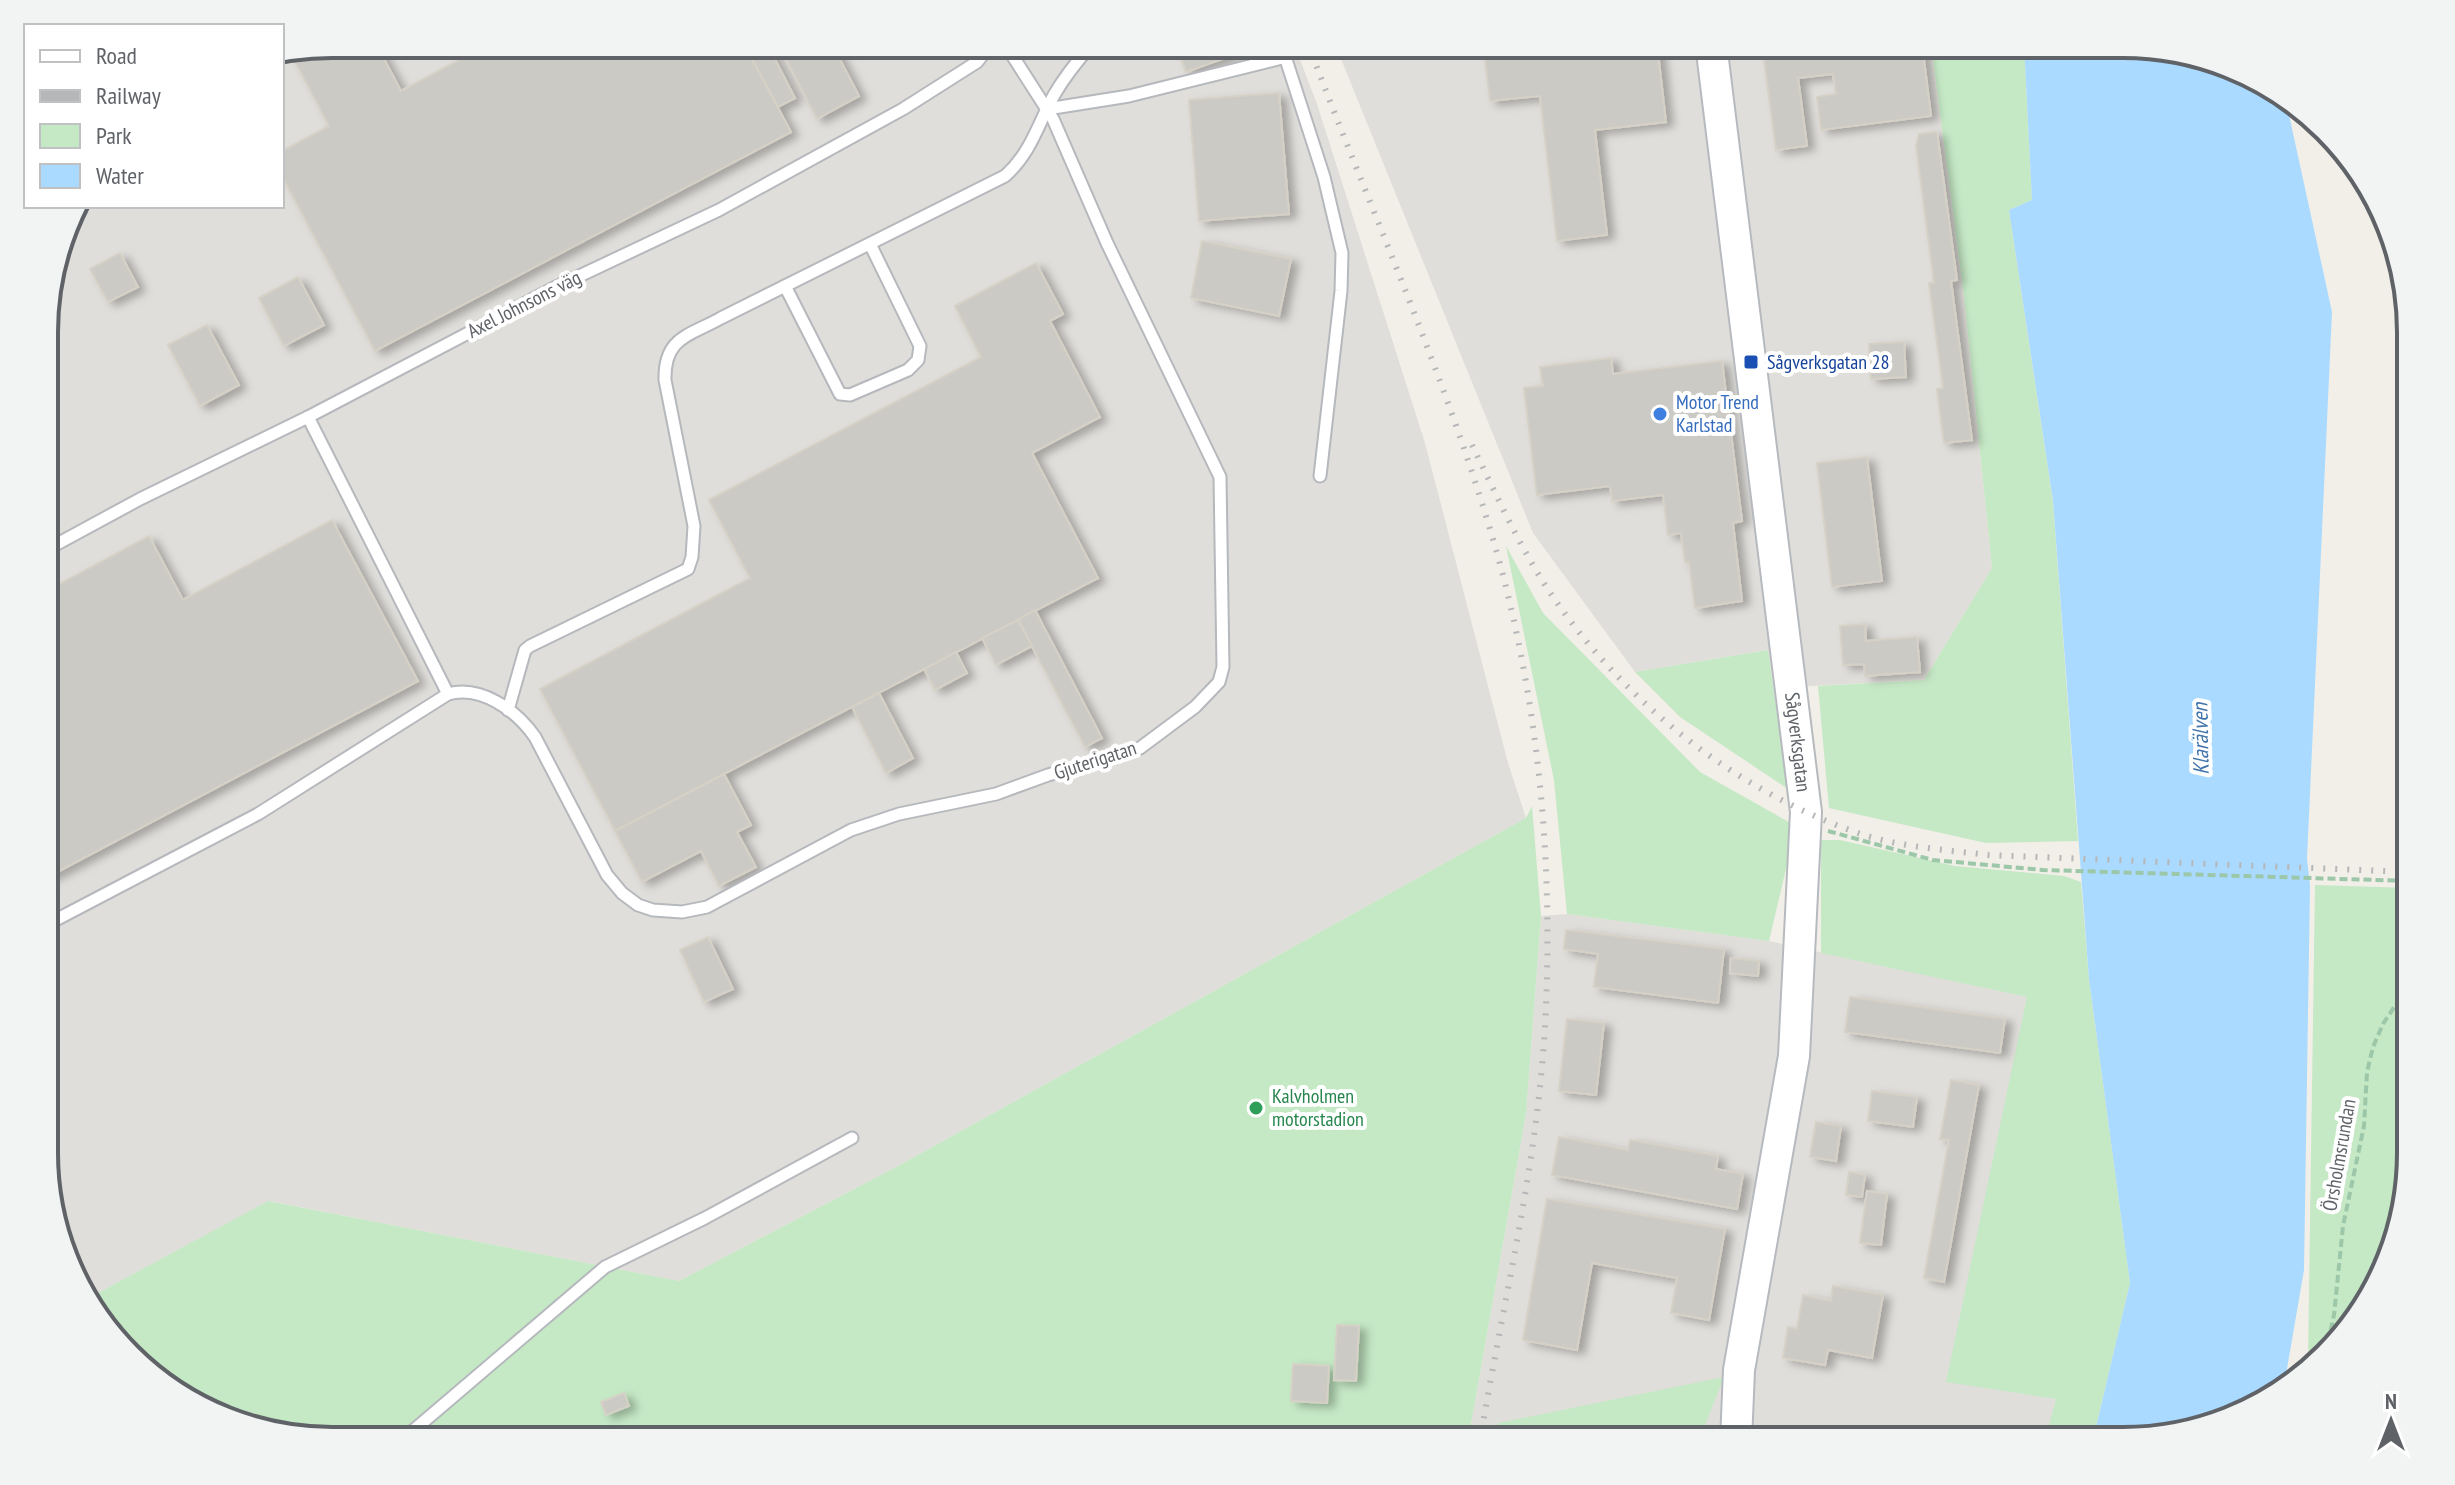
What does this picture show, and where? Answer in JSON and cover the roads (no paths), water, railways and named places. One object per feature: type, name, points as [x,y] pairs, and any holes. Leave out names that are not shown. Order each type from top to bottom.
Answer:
[{"type":"street","name":"Sågverksgatan","points":[[1713,58],[1806,824],[1794,1056],[1739,1370],[1737,1426]]},
{"type":"lane","points":[[1047,109],[1129,96],[1280,58]]},
{"type":"lane","points":[[1286,58],[1328,193],[1342,253],[1341,291],[1320,476]]},
{"type":"lane","name":"Axel Johnsons väg","points":[[58,543],[556,287],[719,210],[903,109],[980,59]]},
{"type":"lane","name":"Gjuterigatan","points":[[448,694],[462,690],[473,693],[522,718],[607,875],[622,893],[638,905],[667,913],[707,907],[851,830],[899,814],[996,794],[1140,748],[1195,707],[1219,682],[1223,667],[1220,477],[1107,243],[1047,109],[1014,59]]},
{"type":"lane","points":[[508,710],[525,650],[530,646],[688,569],[694,526],[665,380],[664,362],[668,350],[785,286],[1005,176],[1028,150],[1047,109],[1080,59]]},
{"type":"lane","points":[[785,286],[840,394],[850,395],[908,370],[918,360],[920,346],[870,244]]},
{"type":"lane","points":[[58,919],[258,814],[448,694],[308,417]]},
{"type":"lane","points":[[417,1427],[605,1267],[705,1218],[852,1138]]},
{"type":"water","name":"Klarälven","points":[[2025,58],[2159,60],[2194,67],[2228,79],[2289,114],[2332,312],[2307,859],[2310,885],[2304,1270],[2286,1372],[2244,1399],[2211,1412],[2177,1422],[2141,1426],[2096,1426],[2130,1283],[2089,979],[2053,501],[2009,210],[2032,200]]},
{"type":"railway","points":[[1314,58],[1454,418],[1510,604],[1533,724],[1545,845],[1545,1026],[1527,1183],[1483,1426]]},
{"type":"railway","points":[[1472,445],[1545,585],[1607,665],[1643,701],[1722,765],[1811,814],[1890,842],[1989,855],[2396,871]]},
{"type":"place","name":"Sågverksgatan 28","points":[[1751,362]]},
{"type":"place","name":"Motor Trend Karlstad","points":[[1660,414]]},
{"type":"place","name":"Kalvholmen motorstadion","points":[[1256,1108]]}]
